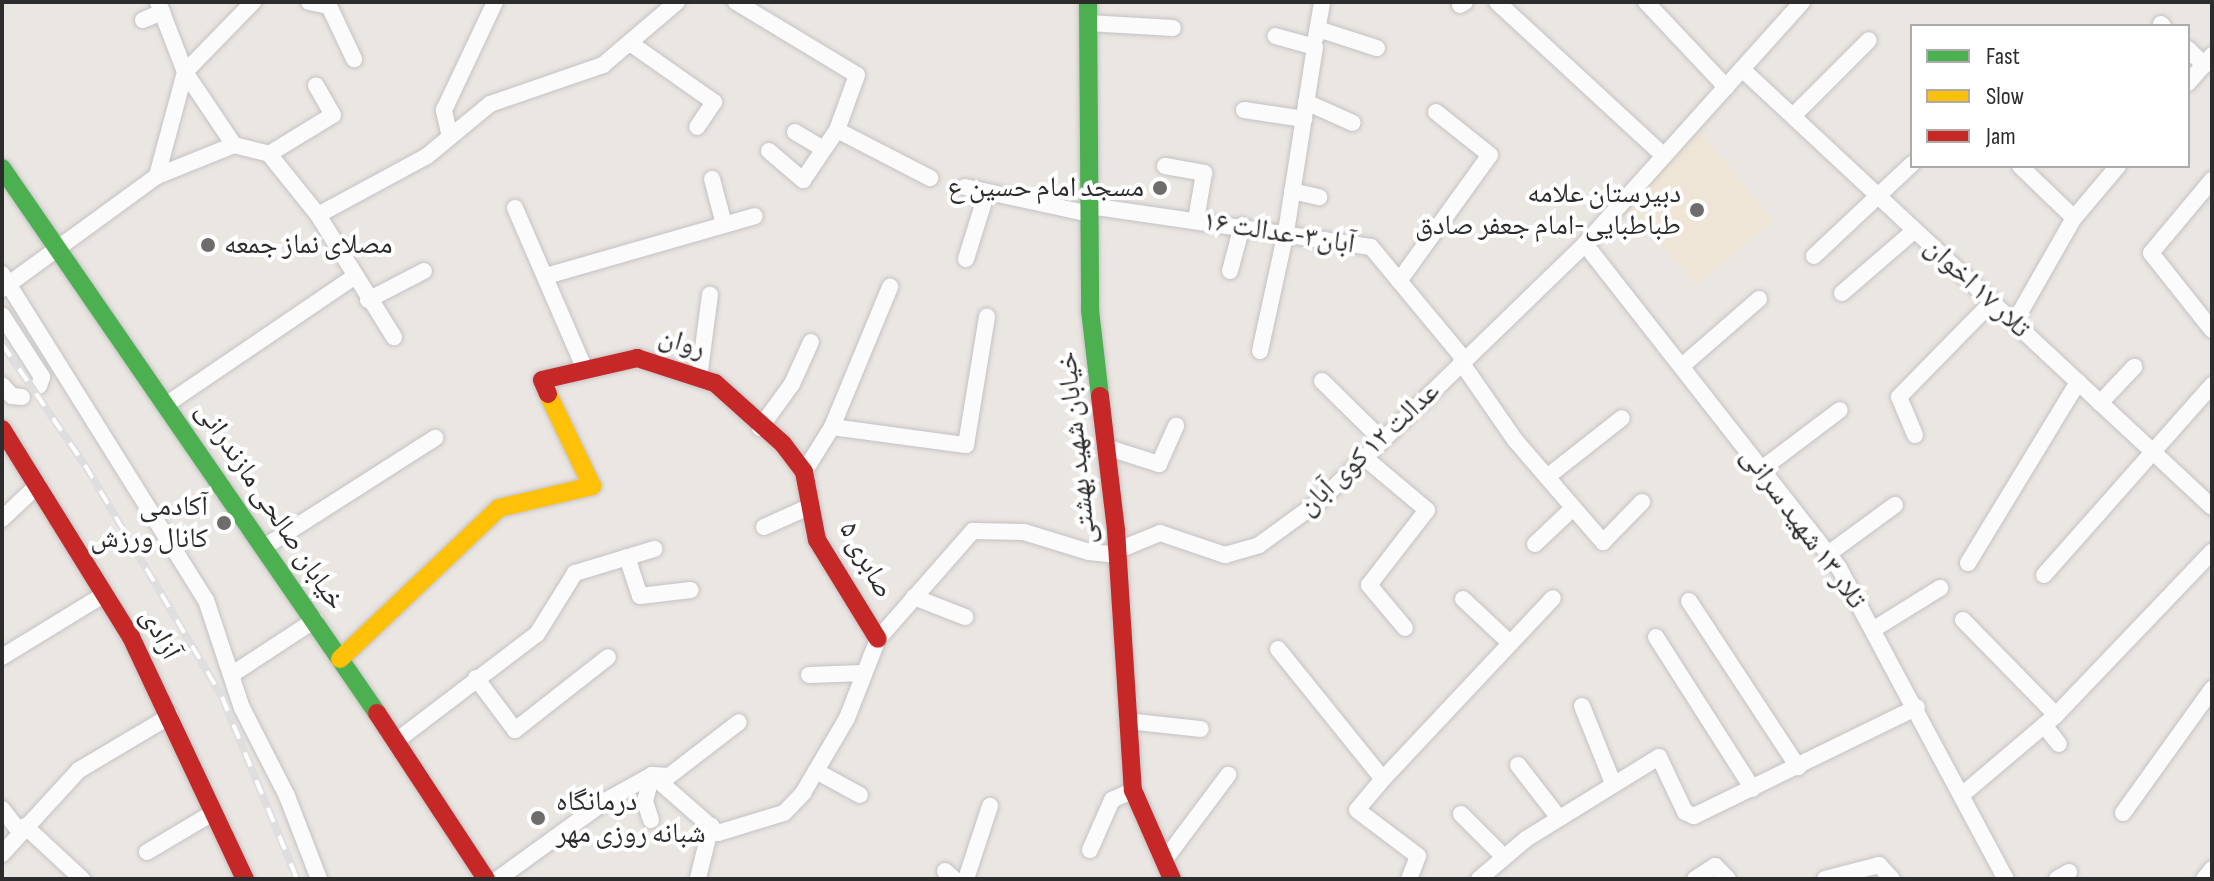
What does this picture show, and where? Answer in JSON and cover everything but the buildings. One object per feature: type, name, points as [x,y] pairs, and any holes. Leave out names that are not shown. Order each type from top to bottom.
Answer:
[{"type":"main road","name":"خیابان شهید بهشتی","points":[[1088,2],[1090,310],[1116,553],[1133,790],[1166,858],[1172,879]]},
{"type":"main road","name":"خیابان صالحی مازندرانی","points":[[2,168],[266,546],[486,879]]},
{"type":"main road","name":"روان","points":[[340,659],[499,508],[592,486],[542,380],[637,358],[715,383],[760,428],[783,444],[804,472],[811,506]]},
{"type":"main road","name":"آزادی","points":[[2,429],[105,594],[170,716],[214,812],[238,877]]},
{"type":"main road","name":"صابری ۵","points":[[811,506],[817,540],[878,639]]},
{"type":"street","points":[[157,176],[185,72],[253,2]]},
{"type":"street","points":[[309,2],[329,6],[354,59]]},
{"type":"street","points":[[450,137],[444,110],[495,2]]},
{"type":"street","points":[[318,215],[427,156],[490,104],[603,65],[677,2]]},
{"type":"street","points":[[736,2],[857,75],[837,130],[803,180],[769,151]]},
{"type":"street","points":[[1260,351],[1286,232],[1322,2]]},
{"type":"street","points":[[1497,2],[1664,156]]},
{"type":"street","points":[[1646,2],[1726,87]]},
{"type":"street","name":"عدالت ۱۲ کوی آبان","points":[[1116,553],[1160,533],[1225,555],[1259,545],[1321,500],[1585,244],[1802,2]]},
{"type":"street","points":[[143,20],[160,7],[185,72],[234,145]]},
{"type":"street","points":[[1088,23],[1173,28]]},
{"type":"street","points":[[1318,29],[1377,48]]},
{"type":"street","points":[[1275,36],[1315,47]]},
{"type":"street","points":[[1793,116],[1869,40]]},
{"type":"street","points":[[630,43],[714,102],[697,127]]},
{"type":"street","points":[[2190,50],[2208,60],[2190,81]]},
{"type":"street","name":"تلار ۱۷ اخوان","points":[[1742,69],[2212,507]]},
{"type":"street","points":[[269,154],[333,115],[316,86]]},
{"type":"street","points":[[1244,110],[1305,110],[1353,123]]},
{"type":"street","points":[[1399,281],[1490,155],[1436,112]]},
{"type":"street","points":[[837,130],[930,178]]},
{"type":"street","points":[[795,132],[823,149]]},
{"type":"street","points":[[319,879],[287,796],[242,708],[234,673],[206,600],[4,282],[58,249],[157,176],[234,145],[269,154],[318,215],[368,300],[394,337]]},
{"type":"street","points":[[1165,166],[1204,173],[1196,220]]},
{"type":"street","points":[[1814,256],[1881,199],[1910,166]]},
{"type":"street","points":[[2022,168],[2074,218]]},
{"type":"street","points":[[2014,323],[2074,218],[2116,168]]},
{"type":"street","points":[[712,179],[724,224]]},
{"type":"street","points":[[2212,180],[2151,253],[2212,330]]},
{"type":"street","name":"آبان۳-عدالت ۱۶","points":[[965,187],[1090,210],[1242,226],[1371,247],[1462,361],[1547,477],[1603,542],[1642,502]]},
{"type":"street","points":[[1292,191],[1319,197]]},
{"type":"street","points":[[966,259],[987,192]]},
{"type":"street","points":[[515,208],[585,370]]},
{"type":"street","points":[[546,276],[755,216]]},
{"type":"street","points":[[1230,271],[1242,226]]},
{"type":"street","points":[[1842,293],[1915,230]]},
{"type":"street","name":"تلار ۱۳ شهید سرانی","points":[[1585,244],[1828,554],[1917,707],[2006,879]]},
{"type":"street","points":[[368,300],[424,271]]},
{"type":"street","points":[[167,404],[355,276]]},
{"type":"street","points":[[804,472],[832,427],[890,287]]},
{"type":"street","points":[[699,378],[710,295]]},
{"type":"street","points":[[1682,366],[1759,299]]},
{"type":"street","points":[[1915,435],[1899,397],[1992,302]]},
{"type":"street","points":[[2,315],[42,377],[39,386]]},
{"type":"street","points":[[832,427],[966,445],[987,317]]},
{"type":"street","points":[[760,428],[792,384],[811,342]]},
{"type":"street","points":[[2100,403],[2134,367]]},
{"type":"street","points":[[1322,381],[1381,439]]},
{"type":"street","points":[[1968,563],[2078,382]]},
{"type":"street","points":[[2,385],[12,396],[22,397]]},
{"type":"street","points":[[2044,575],[2212,385]]},
{"type":"street","points":[[1763,468],[1840,410]]},
{"type":"street","points":[[1547,477],[1622,418]]},
{"type":"street","points":[[1106,447],[1159,464],[1176,426]]},
{"type":"street","points":[[266,546],[435,438]]},
{"type":"street","points":[[1365,458],[1427,510],[1369,585],[1405,628]]},
{"type":"street","points":[[2,519],[38,485]]},
{"type":"street","points":[[1828,554],[1895,505]]},
{"type":"street","points":[[764,527],[811,506]]},
{"type":"street","points":[[1535,544],[1573,508]]},
{"type":"street","points":[[652,775],[718,833],[784,813],[816,771],[847,718],[878,639],[973,531],[1024,532],[1089,552],[1116,553]]},
{"type":"street","points":[[395,742],[537,634],[575,573],[654,549]]},
{"type":"street","points":[[1963,794],[2050,720],[2212,552]]},
{"type":"street","points":[[627,557],[640,596],[691,590]]},
{"type":"street","points":[[1874,629],[1940,588]]},
{"type":"street","points":[[2,657],[105,594]]},
{"type":"street","points":[[914,597],[965,617]]},
{"type":"street","points":[[1409,879],[1418,856],[1357,810],[1553,598]]},
{"type":"street","points":[[1463,599],[1510,643]]},
{"type":"street","points":[[1689,601],[1798,767]]},
{"type":"street","points":[[234,673],[315,620]]},
{"type":"street","points":[[1963,620],[2050,720],[2059,744]]},
{"type":"street","points":[[1656,637],[1753,789]]},
{"type":"street","points":[[1278,649],[1383,779]]},
{"type":"street","points":[[476,678],[515,730],[608,657]]},
{"type":"street","points":[[809,675],[863,673]]},
{"type":"street","points":[[2123,813],[2212,689]]},
{"type":"street","points":[[1582,706],[1613,783]]},
{"type":"street","points":[[1479,879],[1559,818],[1659,757],[1685,812],[1694,816],[1917,707]]},
{"type":"street","points":[[2,854],[79,770],[170,716]]},
{"type":"street","points":[[1127,721],[1201,729]]},
{"type":"street","points":[[498,879],[607,800],[652,775],[669,776],[739,722]]},
{"type":"street","points":[[1518,765],[1559,818]]},
{"type":"street","points":[[816,771],[860,795]]},
{"type":"street","points":[[651,820],[645,801],[652,775]]},
{"type":"street","points":[[1166,858],[1228,775]]},
{"type":"street","points":[[1090,850],[1112,800],[1133,790]]},
{"type":"street","points":[[966,879],[990,806]]},
{"type":"street","points":[[2,809],[80,878]]},
{"type":"street","points":[[147,852],[214,812]]},
{"type":"street","points":[[1461,814],[1504,857]]},
{"type":"street","points":[[698,878],[711,826]]},
{"type":"street","points":[[1825,879],[1879,865],[1892,879]]},
{"type":"street","points":[[1695,879],[1715,866],[1728,879]]},
{"type":"street","points":[[2204,879],[2212,869]]},
{"type":"shaded area","name":"دبیرستان علامه طباطبایی-امام جعفر صادق","points":[[1694,124],[1773,220],[1697,285],[1621,201]]},
{"type":"railway","points":[[2,344],[85,465],[222,697],[297,879]]},
{"type":"traffic: fast","points":[[1088,2],[1090,310],[1100,396]]},
{"type":"traffic: fast","points":[[2,168],[377,713]]},
{"type":"traffic: slow","points":[[340,659],[499,508],[592,486],[548,394]]},
{"type":"traffic: jam","points":[[548,394],[542,380],[637,358],[715,383],[783,444],[804,472],[817,540],[878,639]]},
{"type":"traffic: jam","points":[[1100,396],[1116,530],[1133,790],[1172,879]]},
{"type":"traffic: jam","points":[[2,429],[131,637],[245,879]]},
{"type":"traffic: jam","points":[[377,713],[486,879]]},
{"type":"place","name":"مسجد امام حسین ع","points":[[1160,188]]},
{"type":"place","name":"دبیرستان علامه طباطبایی-امام جعفر صادق","points":[[1697,210]]},
{"type":"place","name":"مصلای نماز جمعه","points":[[208,245]]},
{"type":"place","name":"آکادمی کانال ورزش","points":[[224,523]]},
{"type":"place","name":"درمانگاه شبانه روزی مهر","points":[[538,818]]}]
